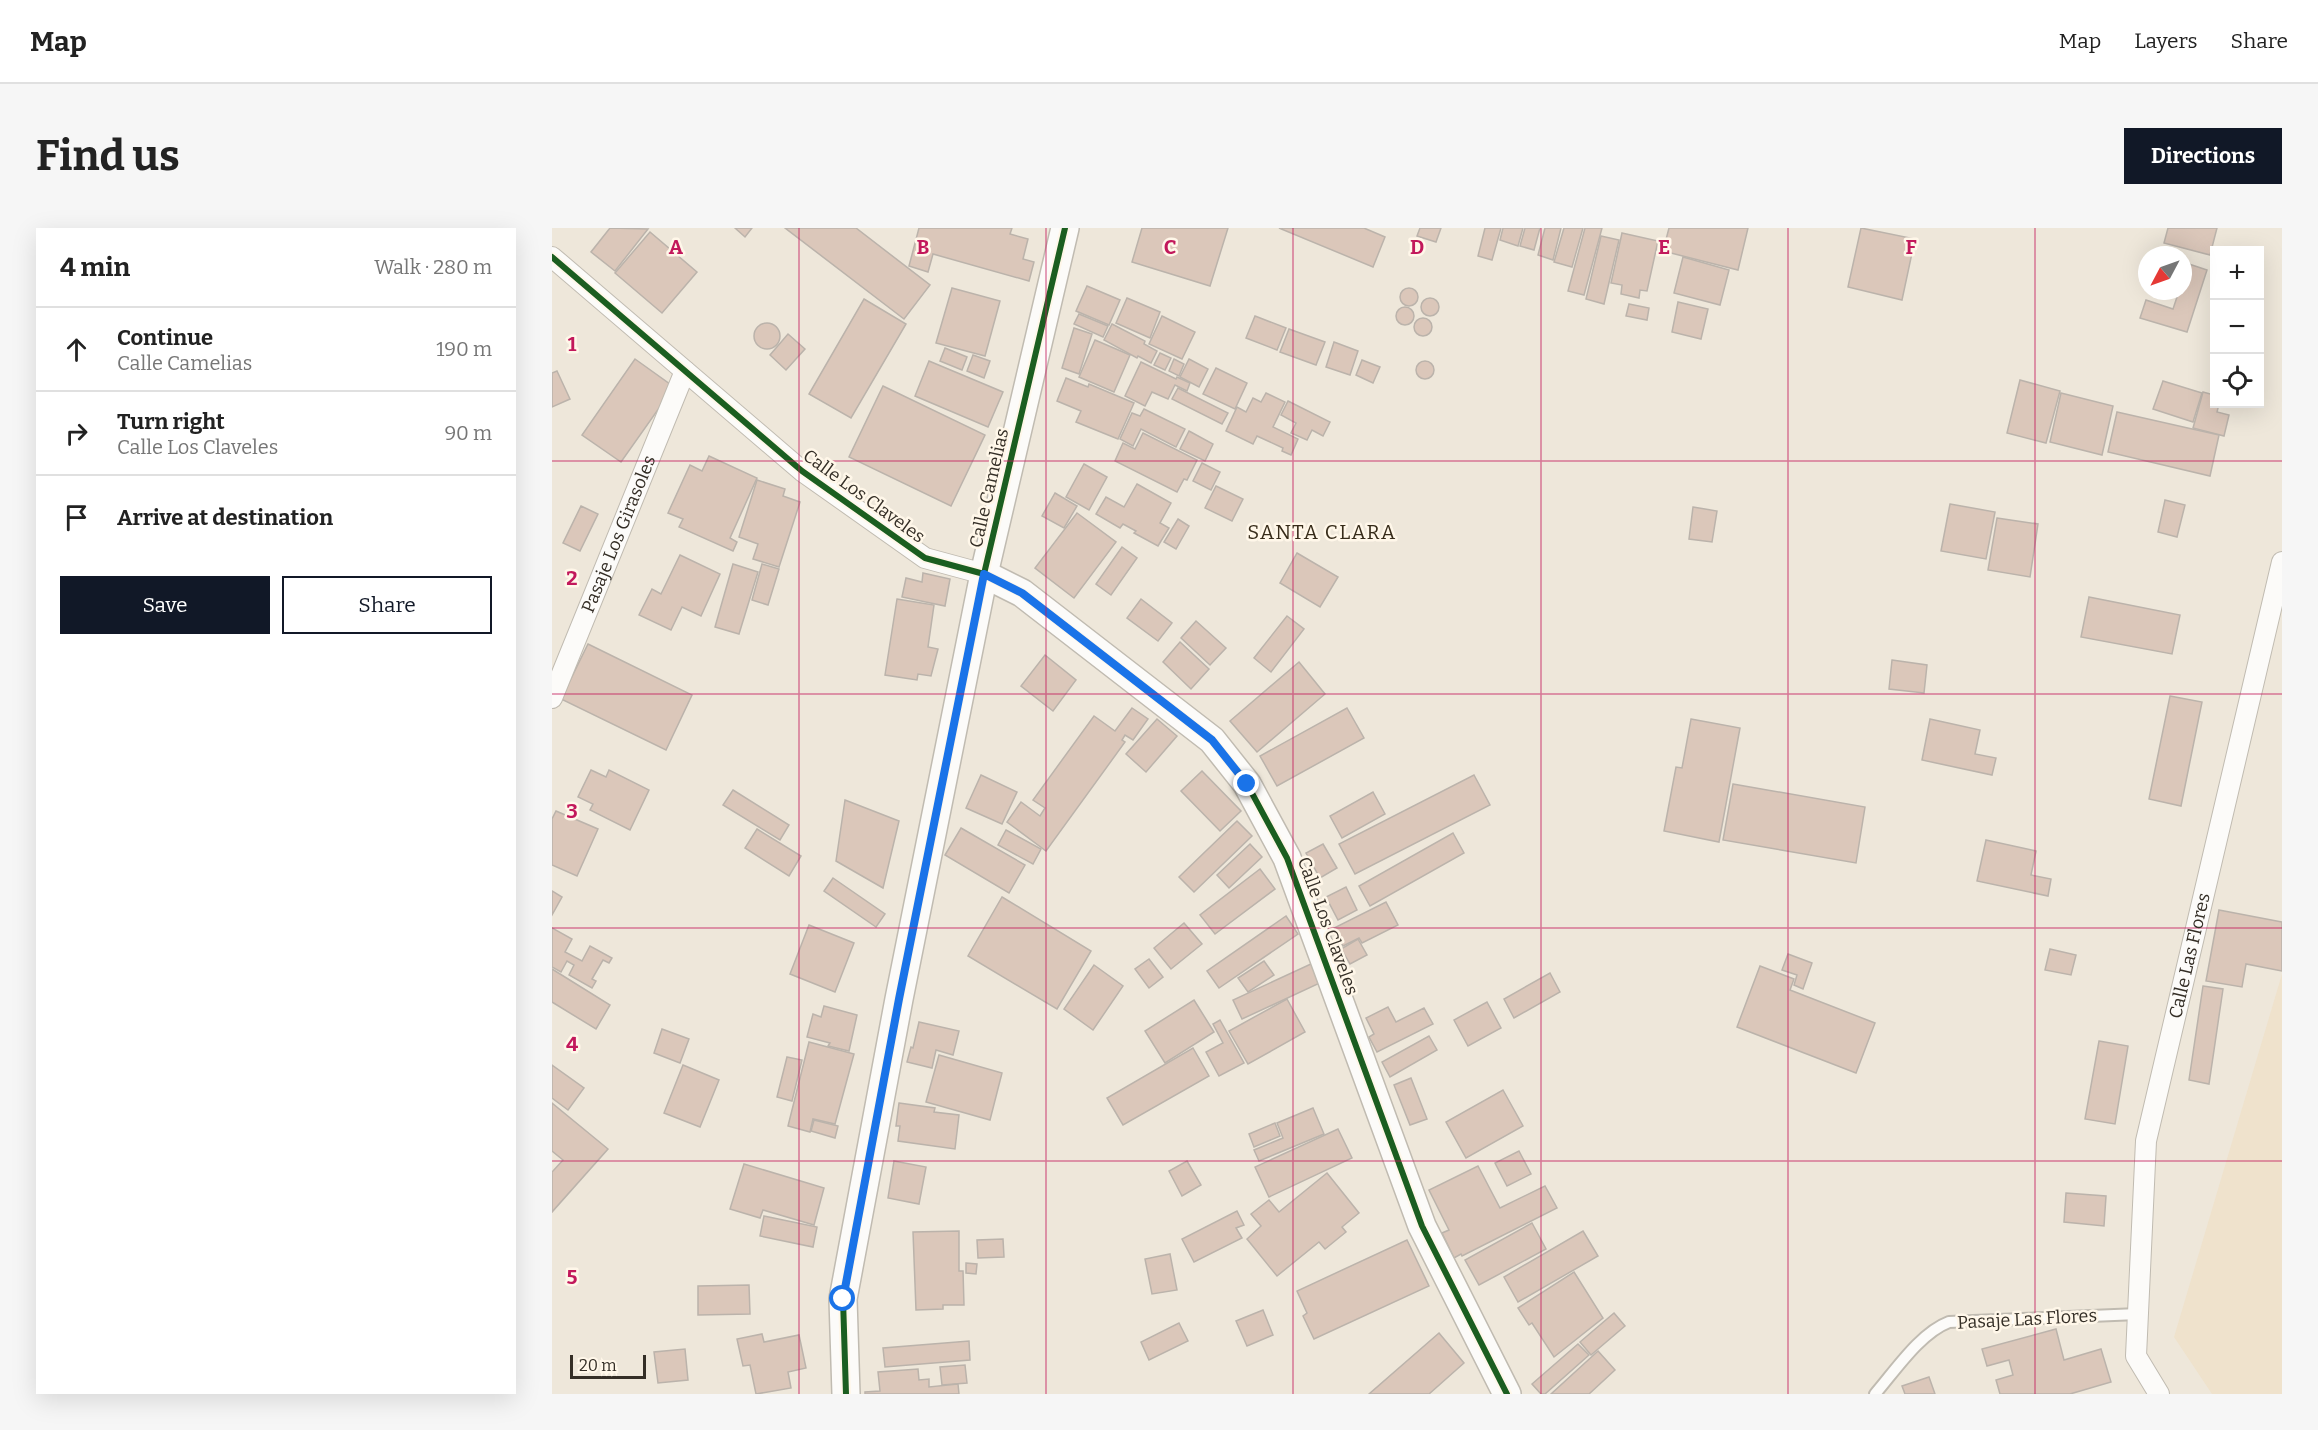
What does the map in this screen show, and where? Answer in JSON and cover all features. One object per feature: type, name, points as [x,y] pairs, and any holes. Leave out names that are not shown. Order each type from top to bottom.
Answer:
[{"type":"street","name":"Calle Camelias","points":[[846,1394],[843,1299],[897,1011],[984,574],[1065,228]]},
{"type":"street","name":"Calle Los Claveles","points":[[552,257],[802,471],[925,558],[984,574],[1022,593],[1212,740],[1247,784],[1287,858],[1422,1226],[1507,1394]]},
{"type":"street","name":"Pasaje Los Girasoles","points":[[552,698],[685,371]]},
{"type":"street","name":"Calle Las Flores","points":[[2159,1394],[2136,1356],[2146,1141],[2282,562]]},
{"type":"lane","name":"Pasaje Las Flores","points":[[1875,1394],[1936,1327],[1949,1322],[2138,1314]]},
{"type":"shaded area","points":[[2282,974],[2282,1394],[2212,1394],[2174,1337]]},
{"type":"building","points":[[610,228],[648,229],[615,271],[591,252]]},
{"type":"building","points":[[735,228],[752,228],[745,237]]},
{"type":"building","points":[[785,228],[856,228],[930,285],[904,319]]},
{"type":"building","points":[[919,228],[1012,228],[1010,234],[1028,239],[1023,259],[1034,262],[1029,281],[933,254],[928,272],[909,266]]},
{"type":"building","points":[[1142,228],[1228,228],[1210,286],[1132,262]]},
{"type":"building","points":[[1279,228],[1364,228],[1385,237],[1373,267]]},
{"type":"building","points":[[1420,228],[1441,228],[1436,242],[1417,236]]},
{"type":"building","points":[[1485,228],[1501,228],[1492,260],[1478,256]]},
{"type":"building","points":[[1503,228],[1523,228],[1518,246],[1500,240]]},
{"type":"building","points":[[1525,228],[1540,228],[1534,250],[1520,246]]},
{"type":"building","points":[[1545,228],[1561,228],[1553,260],[1538,255]]},
{"type":"building","points":[[1564,228],[1583,228],[1572,267],[1554,262]]},
{"type":"building","points":[[1585,228],[1602,228],[1584,295],[1568,291]]},
{"type":"building","points":[[1669,228],[1748,228],[1738,270],[1663,251]]},
{"type":"building","points":[[1861,228],[1915,239],[1902,300],[1848,287]]},
{"type":"building","points":[[2168,228],[2217,228],[2212,246],[2210,246],[2210,255],[2192,250],[2192,246],[2164,243]]},
{"type":"building","points":[[650,232],[697,272],[662,313],[615,273]]},
{"type":"building","points":[[1622,233],[1658,241],[1647,291],[1640,290],[1639,298],[1621,294],[1622,285],[1611,283]]},
{"type":"building","points":[[1601,236],[1619,240],[1604,304],[1586,299]]},
{"type":"building","points":[[1683,257],[1729,270],[1720,305],[1674,293]]},
{"type":"building","points":[[2192,265],[2207,270],[2187,332],[2140,318],[2146,300],[2173,309],[2176,300],[2192,300]]},
{"type":"building","points":[[1087,286],[1120,300],[1109,325],[1076,311]]},
{"type":"building","points":[[952,288],[1000,301],[985,356],[936,343]]},
{"type":"building","points":[[1405,288],[1413,288],[1418,293],[1416,304],[1405,306],[1400,301],[1400,293]]},
{"type":"building","points":[[1127,298],[1160,312],[1150,338],[1116,323]]},
{"type":"building","points":[[1426,298],[1434,298],[1439,303],[1437,314],[1426,316],[1421,311],[1421,303]]},
{"type":"building","points":[[864,299],[906,324],[851,418],[809,394]]},
{"type":"building","points":[[1678,302],[1708,309],[1701,339],[1672,332]]},
{"type":"building","points":[[1629,304],[1649,308],[1647,320],[1626,316]]},
{"type":"building","points":[[1401,307],[1409,307],[1414,312],[1412,323],[1401,325],[1396,320],[1396,312]]},
{"type":"building","points":[[1079,314],[1108,326],[1103,337],[1074,324]]},
{"type":"building","points":[[1162,316],[1195,332],[1182,359],[1149,344]]},
{"type":"building","points":[[1255,316],[1286,328],[1277,350],[1246,338]]},
{"type":"building","points":[[1419,318],[1427,318],[1432,323],[1430,334],[1419,336],[1414,331],[1414,323]]},
{"type":"building","points":[[767,323],[776,327],[780,336],[776,345],[767,349],[758,345],[754,336],[758,327]]},
{"type":"building","points":[[1112,324],[1145,341],[1144,344],[1157,351],[1151,363],[1104,340]]},
{"type":"building","points":[[1074,328],[1092,334],[1079,374],[1062,368]]},
{"type":"building","points":[[1289,329],[1325,342],[1316,365],[1280,352]]},
{"type":"building","points":[[788,334],[805,349],[786,370],[770,355]]},
{"type":"building","points":[[1095,340],[1130,355],[1114,392],[1079,377]]},
{"type":"building","points":[[1334,342],[1358,351],[1350,375],[1326,367]]},
{"type":"building","points":[[945,348],[967,357],[962,370],[940,361]]},
{"type":"building","points":[[1160,353],[1171,358],[1165,370],[1154,365]]},
{"type":"building","points":[[973,355],[990,361],[984,378],[967,371]]},
{"type":"building","points":[[635,359],[674,387],[621,462],[582,435]]},
{"type":"building","points":[[1174,359],[1184,364],[1179,376],[1169,371]]},
{"type":"building","points":[[1189,359],[1208,369],[1199,387],[1180,377]]},
{"type":"building","points":[[1362,360],[1380,367],[1373,383],[1356,375]]},
{"type":"building","points":[[929,361],[1003,392],[988,427],[915,396]]},
{"type":"building","points":[[1421,361],[1429,361],[1434,366],[1432,377],[1421,379],[1416,374],[1416,366]]},
{"type":"building","points":[[1141,362],[1176,379],[1177,377],[1190,383],[1187,391],[1175,385],[1168,399],[1152,392],[1145,406],[1125,396]]},
{"type":"building","points":[[1216,368],[1247,383],[1235,409],[1203,394]]},
{"type":"building","points":[[557,371],[570,399],[552,407],[552,373]]},
{"type":"building","points":[[1066,378],[1088,387],[1089,384],[1134,403],[1118,439],[1076,422],[1081,411],[1057,401]]},
{"type":"building","points":[[2020,380],[2060,391],[2046,443],[2007,433]]},
{"type":"building","points":[[2163,381],[2202,393],[2193,422],[2153,409]]},
{"type":"building","points":[[883,386],[985,435],[951,506],[849,457]]},
{"type":"building","points":[[1178,388],[1228,413],[1222,424],[1172,399]]},
{"type":"building","points":[[2203,392],[2210,394],[2210,408],[2218,408],[2217,412],[2229,415],[2224,436],[2193,428]]},
{"type":"building","points":[[1266,393],[1285,402],[1273,427],[1298,439],[1291,455],[1282,451],[1283,448],[1257,436],[1253,444],[1226,431],[1237,407],[1246,412],[1253,398],[1261,402]]},
{"type":"building","points":[[2061,393],[2113,406],[2102,455],[2050,442]]},
{"type":"building","points":[[1288,401],[1330,422],[1323,436],[1312,430],[1307,440],[1291,433],[1296,423],[1281,415]]},
{"type":"building","points":[[1144,409],[1185,429],[1176,447],[1141,429],[1133,446],[1120,439],[1132,413],[1140,416]]},
{"type":"building","points":[[2117,412],[2219,435],[2210,476],[2108,452]]},
{"type":"building","points":[[1189,431],[1213,444],[1205,461],[1180,449]]},
{"type":"building","points":[[1143,433],[1197,460],[1187,480],[1184,479],[1177,492],[1115,461],[1123,443],[1135,449]]},
{"type":"building","points":[[709,456],[757,478],[730,538],[737,542],[733,551],[679,527],[683,519],[668,513],[690,465],[702,471]]},
{"type":"building","points":[[1202,463],[1220,472],[1211,490],[1193,481]]},
{"type":"building","points":[[1084,464],[1107,477],[1089,510],[1066,497]]},
{"type":"building","points":[[757,480],[785,489],[783,496],[800,502],[779,567],[753,559],[758,544],[739,537]]},
{"type":"building","points":[[1137,484],[1171,503],[1160,523],[1169,528],[1158,546],[1123,524],[1120,528],[1096,514],[1106,497],[1124,507]]},
{"type":"building","points":[[1216,486],[1243,499],[1232,521],[1205,508]]},
{"type":"building","points":[[1055,493],[1077,506],[1064,528],[1042,516]]},
{"type":"building","points":[[2165,500],[2185,505],[2177,537],[2158,532]]},
{"type":"building","points":[[1950,504],[1995,512],[1986,559],[1941,551]]},
{"type":"building","points":[[581,506],[598,514],[580,551],[563,543]]},
{"type":"building","points":[[1693,507],[1717,511],[1712,542],[1689,539]]},
{"type":"building","points":[[1077,513],[1116,542],[1074,598],[1035,568]]},
{"type":"building","points":[[1997,518],[2038,524],[2030,577],[1988,570]]},
{"type":"building","points":[[1178,519],[1189,526],[1176,549],[1164,542]]},
{"type":"building","points":[[1122,547],[1137,558],[1111,595],[1096,584]]},
{"type":"building","points":[[1297,553],[1338,577],[1320,607],[1280,583]]},
{"type":"building","points":[[680,555],[720,574],[701,616],[682,607],[671,630],[639,615],[652,589],[661,594]]},
{"type":"building","points":[[733,564],[758,572],[739,634],[715,627]]},
{"type":"building","points":[[762,564],[779,569],[768,605],[752,600]]},
{"type":"building","points":[[923,573],[950,579],[945,606],[902,597],[906,578],[922,582]]},
{"type":"building","points":[[2089,597],[2180,615],[2172,654],[2081,637]]},
{"type":"building","points":[[897,599],[934,605],[928,647],[938,649],[931,676],[918,674],[917,680],[885,675]]},
{"type":"building","points":[[1141,599],[1172,623],[1158,641],[1127,618]]},
{"type":"building","points":[[1287,616],[1304,629],[1271,672],[1254,658]]},
{"type":"building","points":[[1196,621],[1226,648],[1210,665],[1181,638]]},
{"type":"building","points":[[1180,642],[1209,669],[1191,689],[1163,662]]},
{"type":"building","points":[[588,644],[692,695],[666,750],[561,699]]},
{"type":"building","points":[[1045,655],[1076,680],[1053,711],[1021,686]]},
{"type":"building","points":[[1892,660],[1927,665],[1924,693],[1889,689]]},
{"type":"building","points":[[1299,662],[1325,694],[1257,752],[1230,721]]},
{"type":"building","points":[[2170,696],[2202,702],[2181,806],[2149,799]]},
{"type":"building","points":[[1132,708],[1148,719],[1133,740],[1125,735],[1122,740],[1125,742],[1046,851],[1007,822],[1021,802],[1040,816],[1045,808],[1033,800],[1094,716],[1115,731]]},
{"type":"building","points":[[1347,708],[1364,738],[1277,786],[1260,756]]},
{"type":"building","points":[[1157,719],[1177,736],[1146,772],[1126,754]]},
{"type":"building","points":[[1691,719],[1740,728],[1719,842],[1664,831],[1676,767],[1682,768]]},
{"type":"building","points":[[1930,719],[1980,730],[1975,754],[1996,758],[1992,775],[1922,760]]},
{"type":"building","points":[[591,770],[606,777],[609,770],[649,790],[630,830],[590,810],[593,804],[578,797]]},
{"type":"building","points":[[1202,771],[1241,811],[1220,831],[1181,791]]},
{"type":"building","points":[[981,775],[1017,792],[1002,824],[966,808]]},
{"type":"building","points":[[1474,775],[1490,805],[1355,874],[1339,844]]},
{"type":"building","points":[[1733,784],[1865,807],[1856,863],[1723,840]]},
{"type":"building","points":[[733,790],[789,825],[780,840],[723,805]]},
{"type":"building","points":[[1373,792],[1385,814],[1342,838],[1330,816]]},
{"type":"building","points":[[845,800],[899,821],[883,888],[836,861]]},
{"type":"building","points":[[556,811],[598,829],[577,876],[552,865],[552,819]]},
{"type":"building","points":[[1237,821],[1252,836],[1194,892],[1179,877]]},
{"type":"building","points":[[961,828],[1025,865],[1009,893],[945,855]]},
{"type":"building","points":[[757,829],[801,856],[789,876],[745,848]]},
{"type":"building","points":[[1006,830],[1041,849],[1033,864],[998,845]]},
{"type":"building","points":[[1453,833],[1464,853],[1370,906],[1359,886]]},
{"type":"building","points":[[1986,840],[2036,851],[2031,875],[2051,879],[2048,896],[1977,881]]},
{"type":"building","points":[[1250,844],[1262,857],[1229,888],[1217,875]]},
{"type":"building","points":[[1323,844],[1337,868],[1320,878],[1306,853]]},
{"type":"building","points":[[1260,869],[1275,889],[1215,934],[1200,915]]},
{"type":"building","points":[[833,878],[885,914],[876,927],[824,891]]},
{"type":"building","points":[[1346,887],[1357,910],[1338,920],[1326,897]]},
{"type":"building","points":[[552,891],[562,897],[552,915]]},
{"type":"building","points":[[1002,897],[1091,951],[1057,1009],[968,956]]},
{"type":"building","points":[[1386,902],[1398,925],[1362,943],[1359,938],[1343,946],[1334,928]]},
{"type":"building","points":[[2219,910],[2282,922],[2282,971],[2246,964],[2242,987],[2206,981]]},
{"type":"building","points":[[1286,916],[1298,934],[1219,988],[1207,971]]},
{"type":"building","points":[[1184,923],[1202,944],[1171,969],[1154,948]]},
{"type":"building","points":[[809,925],[854,943],[835,992],[790,974]]},
{"type":"building","points":[[552,928],[572,939],[565,952],[582,961],[590,946],[612,958],[609,963],[603,960],[592,979],[596,981],[592,988],[569,975],[574,965],[567,961],[561,972],[552,967]]},
{"type":"building","points":[[1358,939],[1367,955],[1350,964],[1341,949]]},
{"type":"building","points":[[2050,949],[2076,955],[2071,975],[2045,970]]},
{"type":"building","points":[[1788,954],[1812,963],[1803,989],[1794,985],[1797,975],[1782,970]]},
{"type":"building","points":[[1149,959],[1163,977],[1149,988],[1135,969]]},
{"type":"building","points":[[1264,961],[1274,975],[1248,992],[1238,978]]},
{"type":"building","points":[[1313,963],[1322,982],[1242,1019],[1233,1000]]},
{"type":"building","points":[[1094,965],[1123,986],[1093,1030],[1064,1009]]},
{"type":"building","points":[[1760,966],[1794,979],[1790,990],[1875,1023],[1856,1073],[1737,1027]]},
{"type":"building","points":[[552,969],[610,1005],[596,1029],[552,1002]]},
{"type":"building","points":[[1550,973],[1560,992],[1514,1018],[1504,999]]},
{"type":"building","points":[[2203,986],[2223,989],[2209,1084],[2189,1080]]},
{"type":"building","points":[[1287,999],[1305,1032],[1248,1064],[1229,1031]]},
{"type":"building","points":[[1194,1000],[1214,1032],[1165,1063],[1145,1031]]},
{"type":"building","points":[[1487,1002],[1501,1028],[1468,1046],[1454,1020]]},
{"type":"building","points":[[824,1006],[857,1015],[849,1051],[828,1046],[830,1043],[807,1037],[813,1014],[821,1017]]},
{"type":"building","points":[[1388,1007],[1396,1022],[1424,1008],[1433,1024],[1377,1052],[1369,1037],[1374,1034],[1366,1018]]},
{"type":"building","points":[[1220,1020],[1244,1063],[1219,1076],[1206,1052],[1223,1043],[1213,1024]]},
{"type":"building","points":[[919,1022],[959,1031],[953,1055],[936,1050],[932,1068],[907,1062]]},
{"type":"building","points":[[662,1029],[689,1039],[680,1063],[654,1053]]},
{"type":"building","points":[[1429,1036],[1437,1050],[1390,1077],[1382,1062]]},
{"type":"building","points":[[2099,1041],[2128,1046],[2115,1124],[2085,1119]]},
{"type":"building","points":[[809,1042],[854,1054],[835,1124],[813,1119],[810,1132],[788,1126]]},
{"type":"building","points":[[1193,1048],[1209,1076],[1123,1125],[1107,1098]]},
{"type":"building","points":[[939,1055],[1002,1073],[990,1120],[926,1102]]},
{"type":"building","points":[[787,1057],[802,1060],[792,1101],[777,1097]]},
{"type":"building","points":[[552,1065],[584,1088],[568,1110],[552,1098]]},
{"type":"building","points":[[683,1065],[719,1080],[700,1127],[664,1113]]},
{"type":"building","points":[[1411,1078],[1427,1119],[1410,1125],[1394,1085]]},
{"type":"building","points":[[1503,1090],[1523,1126],[1466,1158],[1446,1122]]},
{"type":"building","points":[[552,1103],[608,1149],[552,1212],[552,1172],[563,1160],[552,1151]]},
{"type":"building","points":[[899,1103],[935,1108],[934,1112],[959,1115],[955,1149],[898,1141],[900,1126],[896,1126]]},
{"type":"building","points":[[1313,1108],[1324,1134],[1259,1161],[1254,1150],[1283,1138],[1277,1123]]},
{"type":"building","points":[[814,1120],[838,1126],[835,1138],[811,1131]]},
{"type":"building","points":[[1275,1123],[1280,1136],[1254,1147],[1249,1134]]},
{"type":"building","points":[[1338,1129],[1352,1158],[1269,1197],[1255,1167]]},
{"type":"building","points":[[1519,1151],[1531,1174],[1507,1186],[1495,1163]]},
{"type":"building","points":[[894,1161],[926,1167],[919,1204],[888,1198]]},
{"type":"building","points":[[1187,1161],[1201,1185],[1182,1196],[1169,1171]]},
{"type":"building","points":[[744,1164],[824,1188],[814,1225],[763,1210],[760,1218],[730,1209]]},
{"type":"building","points":[[1478,1166],[1500,1208],[1545,1186],[1557,1208],[1454,1258],[1442,1233],[1449,1230],[1429,1190]]},
{"type":"building","points":[[1327,1173],[1359,1213],[1342,1227],[1346,1232],[1325,1249],[1319,1242],[1277,1276],[1247,1239],[1261,1226],[1251,1214],[1269,1200],[1279,1212]]},
{"type":"building","points":[[2066,1193],[2106,1196],[2104,1226],[2064,1222]]},
{"type":"building","points":[[1237,1211],[1244,1225],[1236,1228],[1242,1238],[1194,1262],[1182,1239]]},
{"type":"building","points":[[764,1216],[817,1227],[813,1247],[760,1236]]},
{"type":"building","points":[[1532,1223],[1546,1249],[1479,1285],[1465,1260]]},
{"type":"building","points":[[959,1231],[959,1271],[963,1271],[964,1305],[943,1305],[943,1309],[916,1310],[913,1232]]},
{"type":"building","points":[[1583,1231],[1598,1256],[1518,1302],[1504,1277]]},
{"type":"building","points":[[1003,1239],[1004,1257],[978,1258],[977,1240]]},
{"type":"building","points":[[1407,1240],[1429,1286],[1314,1339],[1303,1316],[1307,1313],[1297,1291]]},
{"type":"building","points":[[1170,1254],[1177,1290],[1152,1294],[1145,1259]]},
{"type":"building","points":[[966,1263],[977,1264],[976,1274],[966,1273]]},
{"type":"building","points":[[1574,1272],[1603,1318],[1554,1357],[1532,1323],[1529,1325],[1518,1308]]},
{"type":"building","points":[[749,1285],[750,1314],[698,1315],[698,1286]]},
{"type":"building","points":[[1263,1310],[1273,1335],[1247,1346],[1236,1321]]},
{"type":"building","points":[[1614,1313],[1625,1326],[1591,1355],[1580,1342]]},
{"type":"building","points":[[1179,1323],[1188,1341],[1149,1360],[1141,1342]]},
{"type":"building","points":[[2056,1329],[2064,1360],[2101,1349],[2111,1382],[2070,1394],[2000,1394],[1996,1380],[2013,1375],[2009,1360],[1987,1366],[1982,1349]]},
{"type":"building","points":[[1439,1333],[1464,1363],[1429,1394],[1369,1394]]},
{"type":"building","points":[[762,1334],[764,1342],[799,1335],[806,1368],[788,1372],[791,1388],[756,1394],[750,1365],[743,1366],[737,1339]]},
{"type":"building","points":[[969,1341],[970,1360],[885,1367],[883,1348]]},
{"type":"building","points":[[1578,1344],[1589,1355],[1545,1394],[1541,1394],[1532,1384]]},
{"type":"building","points":[[685,1349],[688,1380],[658,1383],[654,1352]]},
{"type":"building","points":[[1598,1351],[1615,1370],[1589,1394],[1551,1394]]},
{"type":"building","points":[[965,1365],[967,1383],[942,1385],[940,1367]]},
{"type":"building","points":[[918,1369],[919,1380],[929,1379],[929,1387],[958,1384],[959,1394],[865,1394],[865,1392],[880,1391],[878,1372]]},
{"type":"building","points":[[1929,1377],[1935,1394],[1905,1394],[1902,1386]]},
{"type":"cycle path","points":[[846,1394],[843,1299],[899,999],[984,574],[1065,228]]},
{"type":"cycle path","points":[[552,257],[802,471],[925,558],[984,574],[1022,593],[1212,740],[1247,784],[1287,858],[1422,1226],[1507,1394]]},
{"type":"district","name":"SANTA CLARA","points":[[1322,532]]},
{"type":"route","points":[[843,1299],[899,999],[984,574],[1022,593],[1212,740],[1247,784]]}]
